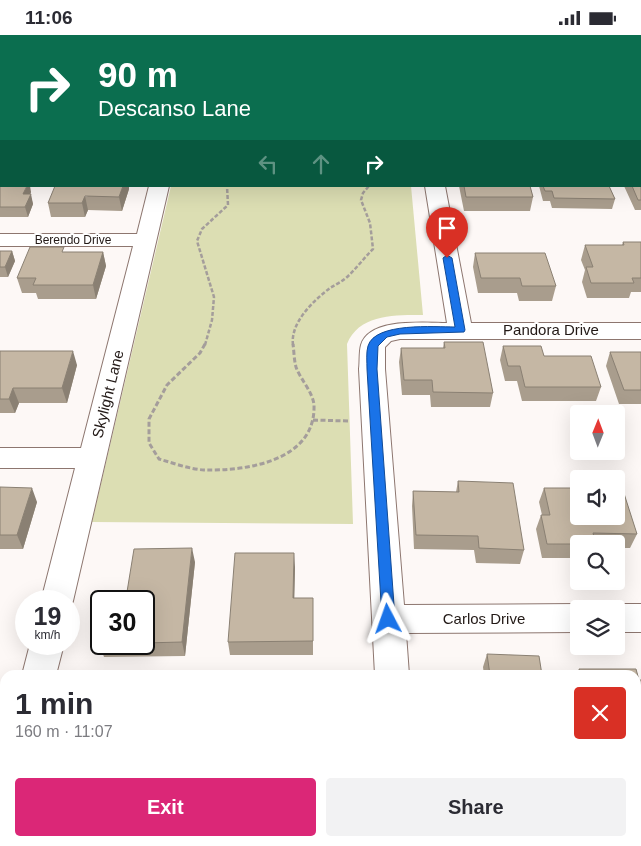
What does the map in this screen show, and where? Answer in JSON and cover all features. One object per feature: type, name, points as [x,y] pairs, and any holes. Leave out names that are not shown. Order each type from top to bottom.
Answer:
[{"type":"street","name":"Skylight Lane","points":[[60,590],[159,187]]},
{"type":"street","points":[[434,187],[460,330]]},
{"type":"street","name":"Berendo Drive","points":[[0,240],[146,240]]},
{"type":"street","name":"Pandora Drive","points":[[392,670],[372,369],[373,345],[383,335],[400,331],[641,331]]},
{"type":"street","points":[[0,459],[92,458]]},
{"type":"street","name":"Carlos Drive","points":[[388,619],[570,618]]},
{"type":"street","points":[[625,618],[641,618]]},
{"type":"street","points":[[40,670],[44,655]]},
{"type":"path","points":[[227,187],[228,205],[202,229],[197,241],[214,297],[212,320],[206,343],[200,353],[167,385],[149,419],[149,443],[159,459],[202,470],[254,467],[283,457],[309,433],[313,420],[314,402],[296,367],[292,337],[300,318],[329,289],[346,278],[373,249],[370,223],[361,200],[363,193],[368,187]]},
{"type":"path","points":[[313,420],[349,421]]},
{"type":"green space","points":[[171,187],[411,187],[423,315],[379,318],[360,327],[347,344],[353,524],[92,522]]},
{"type":"building","points":[[0,187],[26,187],[23,194],[31,194],[25,207],[0,207]]},
{"type":"building","points":[[55,187],[123,187],[119,197],[85,196],[82,203],[48,203]]},
{"type":"building","points":[[464,187],[530,187],[533,197],[466,197]]},
{"type":"building","points":[[543,187],[609,187],[615,199],[554,198],[552,191],[545,191]]},
{"type":"building","points":[[632,187],[641,187],[641,200],[638,200]]},
{"type":"building","points":[[623,242],[641,242],[641,278],[632,278],[634,283],[591,283],[586,267],[593,267],[585,245],[624,245]]},
{"type":"building","points":[[30,247],[64,247],[62,252],[103,252],[93,285],[33,285],[36,278],[17,278]]},
{"type":"building","points":[[0,251],[12,251],[5,267],[0,267]]},
{"type":"building","points":[[475,253],[545,253],[556,286],[522,286],[520,278],[481,278]]},
{"type":"building","points":[[444,342],[483,342],[493,393],[433,392],[432,380],[404,380],[401,348],[445,348]]},
{"type":"building","points":[[503,346],[541,346],[544,356],[591,356],[601,387],[525,387],[520,366],[508,366]]},
{"type":"building","points":[[0,351],[73,351],[62,388],[13,388],[9,399],[0,399]]},
{"type":"building","points":[[610,352],[641,352],[641,390],[624,390]]},
{"type":"building","points":[[458,481],[513,483],[524,550],[479,548],[478,536],[416,535],[413,491],[459,492]]},
{"type":"building","points":[[0,487],[32,488],[17,535],[0,535]]},
{"type":"building","points":[[544,488],[570,488],[570,525],[625,525],[625,497],[637,534],[593,533],[594,535],[570,535],[570,544],[547,544],[541,515],[550,515]]},
{"type":"building","points":[[192,548],[182,642],[155,643],[155,590],[127,590],[134,549]]},
{"type":"building","points":[[235,553],[294,553],[293,598],[313,598],[313,641],[228,642]]},
{"type":"building","points":[[487,654],[539,656],[541,670],[489,670]]},
{"type":"building","points":[[579,669],[636,670],[579,670]]},
{"type":"route","points":[[388,619],[372,369],[373,345],[383,335],[400,331],[460,330],[447,258]]}]
